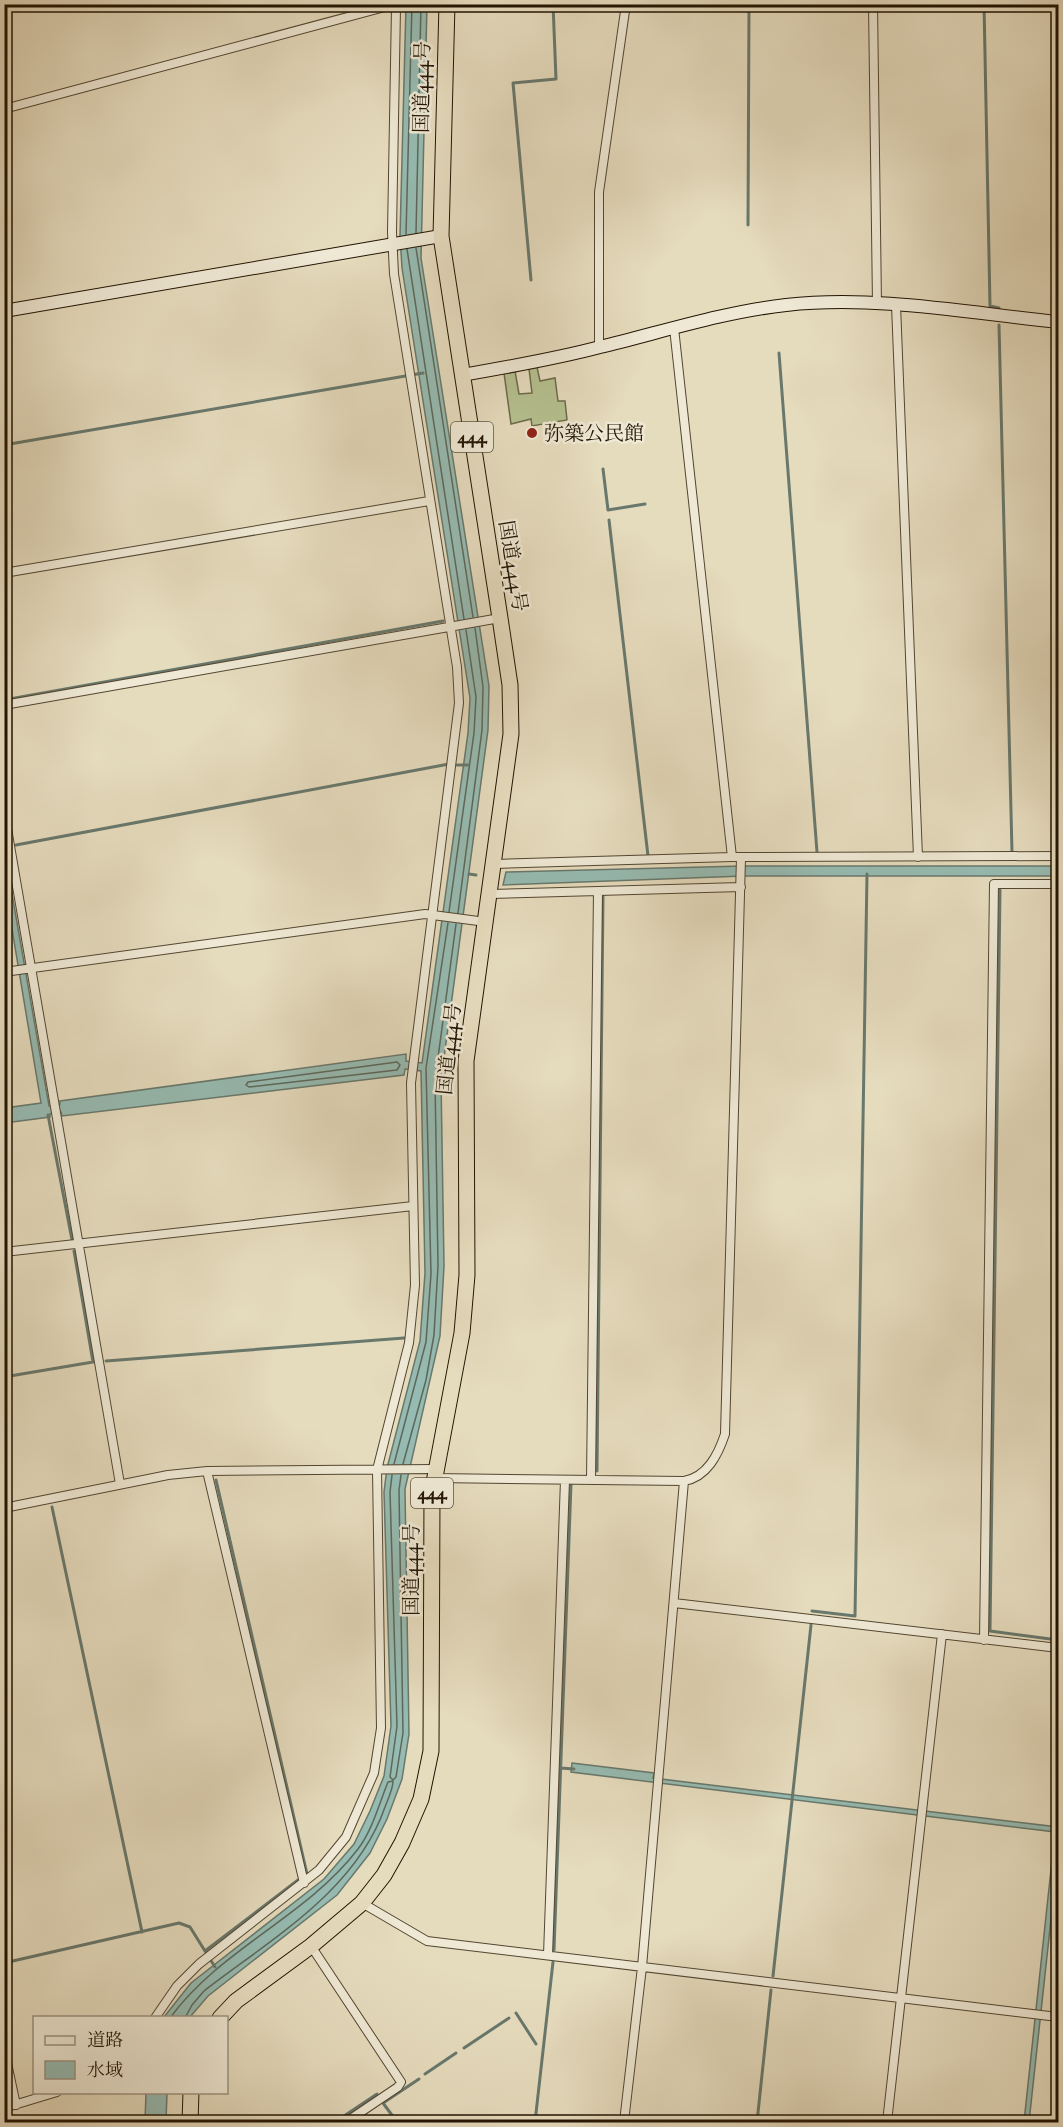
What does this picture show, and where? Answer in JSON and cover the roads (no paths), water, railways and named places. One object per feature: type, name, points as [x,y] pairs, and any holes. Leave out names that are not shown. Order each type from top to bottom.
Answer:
[{"type":"highway","name":"国道444号","points":[[222,2016],[236,2001],[311,1946],[362,1903],[384,1875],[402,1843],[421,1799],[431,1751],[434,1474],[462,1334],[467,1275],[466,1061],[495,866],[511,734],[510,685],[500,618],[462,375],[434,237],[447,4]]},
{"type":"highway","points":[[189,2095],[190,2122]]},
{"type":"street","points":[[599,348],[599,192],[626,4]]},
{"type":"street","points":[[873,4],[877,304]]},
{"type":"street","points":[[4,110],[396,6],[394,242],[410,375],[429,501],[452,625],[457,676],[457,734],[436,915],[412,1071],[415,1285],[409,1343],[378,1470],[381,1728],[374,1773],[346,1837],[304,1884],[209,1957],[177,1986],[156,2016]]},
{"type":"street","points":[[4,311],[394,242],[434,237]]},
{"type":"street","points":[[462,375],[599,348],[732,313],[788,305],[834,302],[896,305],[1059,322]]},
{"type":"street","points":[[896,305],[918,857]]},
{"type":"street","points":[[674,328],[732,857]]},
{"type":"street","points":[[4,573],[429,501]]},
{"type":"street","points":[[4,705],[500,618]]},
{"type":"street","points":[[4,812],[25,968],[54,1103],[120,1484]]},
{"type":"street","points":[[495,866],[732,857],[741,860],[1059,856]]},
{"type":"street","points":[[4,1508],[168,1474],[207,1470],[417,1470],[434,1474],[566,1480],[684,1480],[700,1477],[705,1472],[725,1434],[741,860]]},
{"type":"street","points":[[491,891],[598,891],[741,883]]},
{"type":"street","points":[[984,1640],[994,884],[1059,884]]},
{"type":"street","points":[[591,1480],[598,891]]},
{"type":"street","points":[[4,972],[436,915],[486,922]]},
{"type":"street","points":[[4,1252],[413,1206]]},
{"type":"street","points":[[207,1470],[304,1884]]},
{"type":"street","points":[[548,1955],[566,1480]]},
{"type":"street","points":[[624,2122],[642,1967],[684,1480]]},
{"type":"street","points":[[674,1603],[1059,1648]]},
{"type":"street","points":[[887,2122],[942,1635]]},
{"type":"street","points":[[362,1903],[427,1941],[1059,2017]]},
{"type":"street","points":[[311,1946],[401,2082],[398,2087],[346,2122]]},
{"type":"street","points":[[4,2049],[16,2105]]},
{"type":"street","points":[[4,2108],[51,2094]]},
{"type":"water","points":[[406,5],[427,5],[421,258],[489,686],[488,730],[441,1080],[444,1266],[440,1336],[405,1489],[409,1734],[402,1779],[387,1819],[370,1853],[337,1895],[208,1996],[191,2016],[165,2016],[191,1983],[324,1879],[354,1844],[384,1776],[391,1726],[384,1492],[387,1468],[420,1341],[425,1273],[421,1071],[405,1069],[404,1075],[62,1116],[61,1112],[50,1114],[50,1117],[5,1123],[5,1108],[41,1103],[5,887],[4,848],[49,1106],[60,1104],[60,1101],[406,1054],[406,1061],[422,1063],[468,733],[470,698],[402,268],[400,236]]},
{"type":"water","points":[[743,866],[1058,866],[1058,876],[744,876],[503,885],[506,872]]},
{"type":"water","points":[[572,1763],[654,1773],[653,1778],[1058,1827],[1058,1855],[1029,2122],[1024,2122],[1055,1832],[571,1772]]},
{"type":"water","points":[[146,2094],[167,2094],[166,2122],[145,2122]]},
{"type":"waterway","points":[[531,280],[513,83],[556,79],[553,4]]},
{"type":"waterway","points":[[748,225],[749,4]]},
{"type":"waterway","points":[[984,4],[990,306],[999,308]]},
{"type":"waterway","points":[[999,325],[1012,852]]},
{"type":"waterway","points":[[779,353],[817,852]]},
{"type":"waterway","points":[[4,445],[423,373]]},
{"type":"waterway","points":[[603,469],[608,510],[645,504]]},
{"type":"waterway","points":[[609,520],[648,856]]},
{"type":"waterway","points":[[4,700],[443,621]]},
{"type":"waterway","points":[[16,845],[449,764]]},
{"type":"waterway","points":[[457,765],[468,765]]},
{"type":"waterway","points":[[469,874],[476,875]]},
{"type":"waterway","points":[[812,1611],[855,1616],[867,874]]},
{"type":"waterway","points":[[1000,890],[990,1631],[1058,1640]]},
{"type":"waterway","points":[[597,1471],[603,896]]},
{"type":"waterway","points":[[48,1115],[72,1240]]},
{"type":"waterway","points":[[4,1377],[93,1362],[74,1251]]},
{"type":"waterway","points":[[106,1361],[404,1338]]},
{"type":"waterway","points":[[216,1480],[307,1874]]},
{"type":"waterway","points":[[554,1950],[571,1484]]},
{"type":"waterway","points":[[52,1507],[142,1932]]},
{"type":"waterway","points":[[773,1976],[811,1625]]},
{"type":"waterway","points":[[561,1768],[574,1769]]},
{"type":"waterway","points":[[205,1951],[298,1880]]},
{"type":"waterway","points":[[4,1963],[179,1923],[190,1927],[215,1967]]},
{"type":"waterway","points":[[535,2122],[553,1962]]},
{"type":"waterway","points":[[757,2122],[771,1990]]},
{"type":"waterway","points":[[516,2013],[536,2044]]},
{"type":"waterway","points":[[464,2048],[509,2018]]},
{"type":"waterway","points":[[425,2074],[456,2053]]},
{"type":"waterway","points":[[397,2122],[383,2103],[419,2079]]},
{"type":"waterway","points":[[335,2122],[377,2094]]},
{"type":"place","name":"弥築公民館","points":[[532,433]]}]
